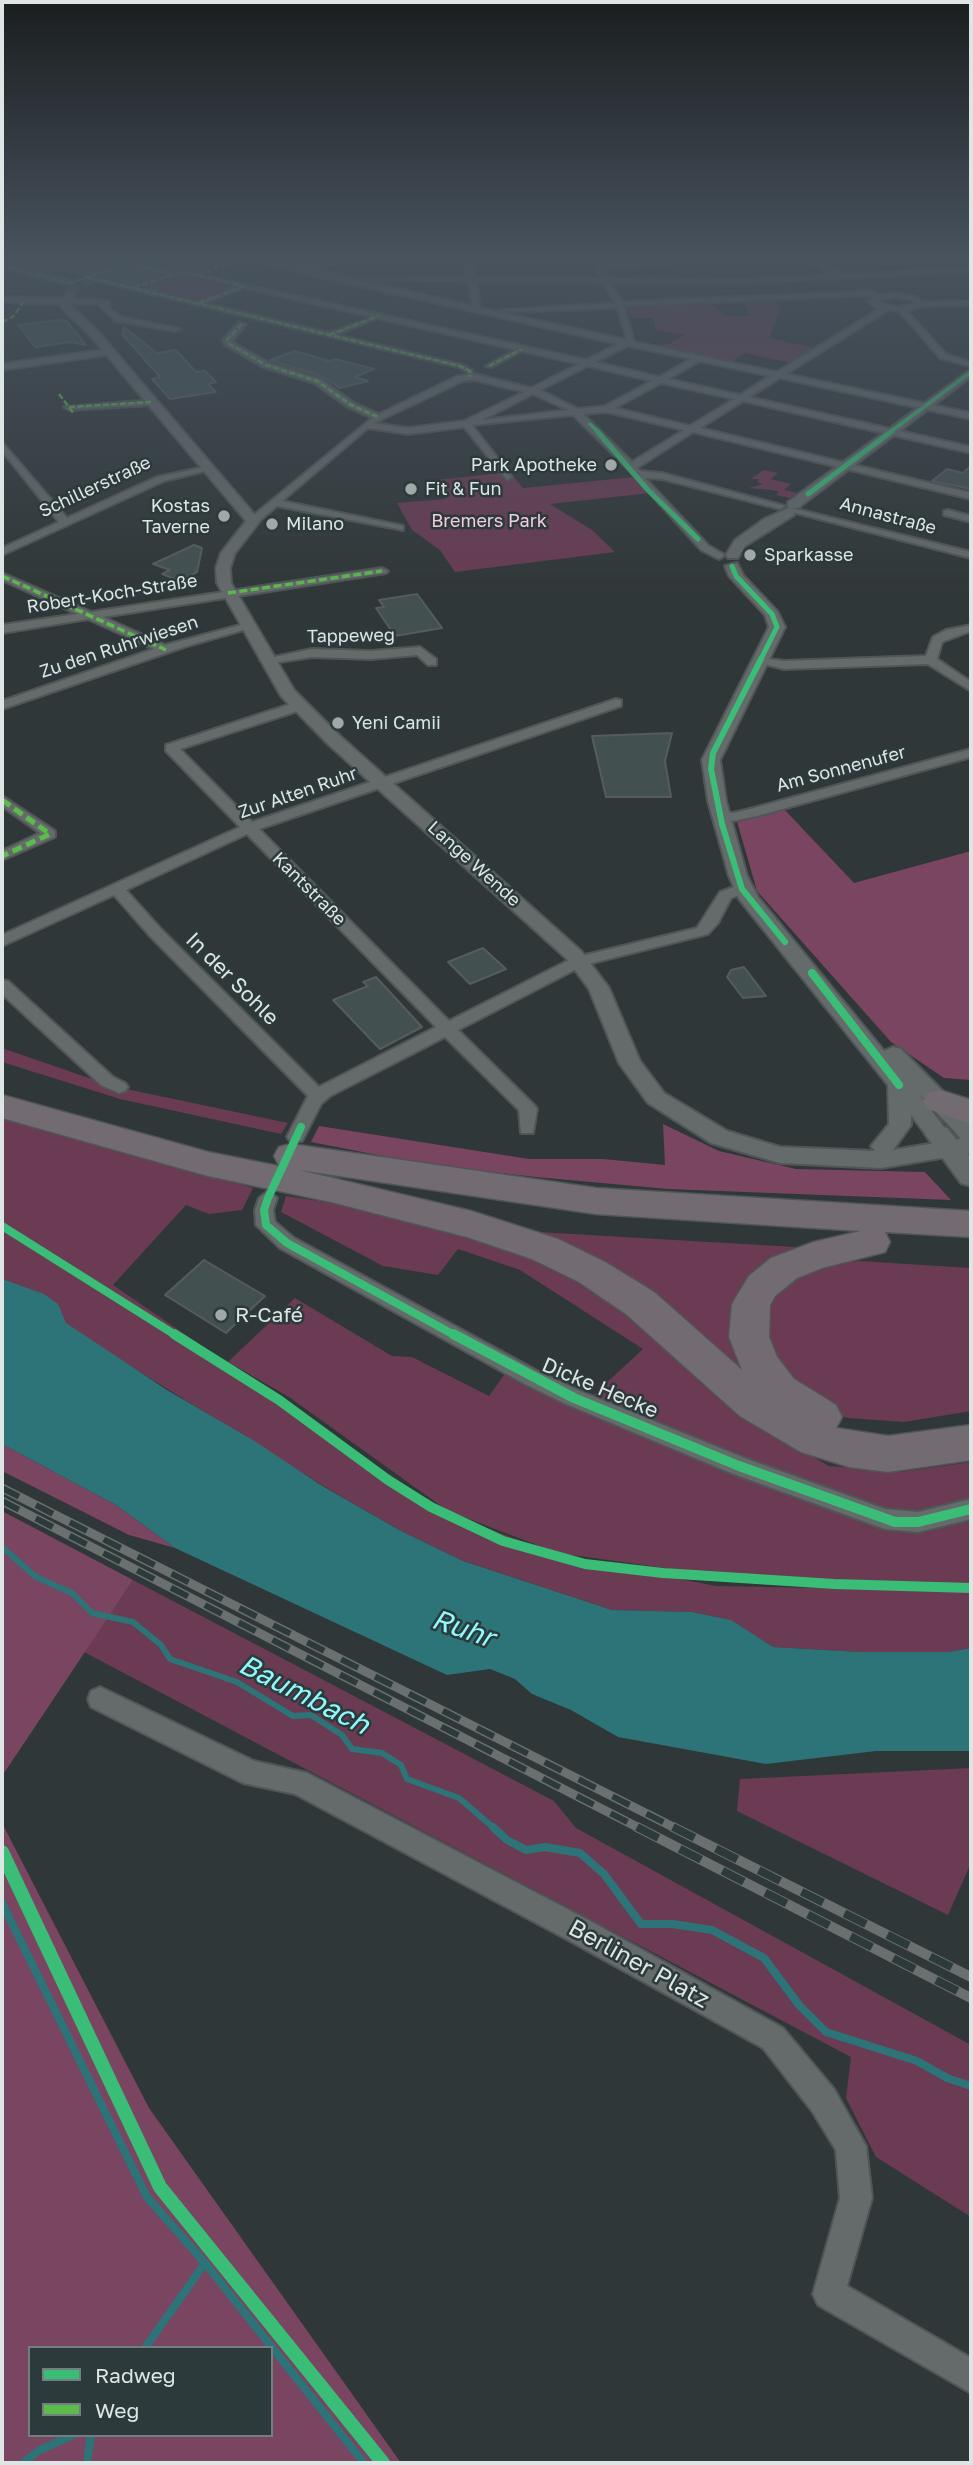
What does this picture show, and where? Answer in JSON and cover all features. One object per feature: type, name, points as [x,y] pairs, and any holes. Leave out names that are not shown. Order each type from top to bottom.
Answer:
[{"type":"highway","points":[[2,1082],[122,1117],[318,1161],[568,1198],[823,1217],[971,1224]]},
{"type":"highway","points":[[2,1107],[208,1164],[331,1189],[502,1234],[565,1258],[640,1303],[754,1404],[816,1440],[849,1449],[888,1454],[971,1443]]},
{"type":"highway","points":[[331,1189],[589,1222],[785,1239],[971,1247]]},
{"type":"highway","points":[[872,1242],[799,1261],[762,1286],[751,1304],[748,1326],[760,1365],[780,1391],[801,1407],[853,1428],[909,1430],[971,1419]]},
{"type":"main road","points":[[960,1129],[971,1176]]},
{"type":"street","points":[[126,371],[253,521]]},
{"type":"street","points":[[284,371],[317,382],[343,401],[378,417]]},
{"type":"street","points":[[470,371],[470,377],[547,396],[577,413],[634,470],[671,514],[682,521],[705,548],[728,559],[736,576],[772,614],[777,627],[762,662],[711,760],[720,815],[742,889],[812,973],[899,1085],[960,1129]]},
{"type":"street","points":[[466,424],[572,371]]},
{"type":"street","points":[[617,371],[971,450]]},
{"type":"street","points":[[365,425],[408,431],[607,409],[678,371]]},
{"type":"street","points":[[762,371],[971,416]]},
{"type":"street","points":[[634,470],[787,371]]},
{"type":"street","points":[[728,559],[740,543],[925,406],[965,371]]},
{"type":"street","name":"Lange Wende","points":[[470,377],[365,425],[253,521],[236,539],[226,558],[223,572],[228,593],[266,660],[299,706],[579,961],[602,993],[638,1076],[667,1107],[711,1133],[741,1144],[780,1155],[821,1159],[881,1160],[960,1129]]},
{"type":"street","points":[[59,394],[71,410],[152,402]]},
{"type":"street","points":[[607,409],[971,496]]},
{"type":"street","points":[[466,424],[507,477]]},
{"type":"street","points":[[2,445],[65,523]]},
{"type":"street","name":"Schillerstraße","points":[[2,552],[165,477],[209,469]]},
{"type":"street","name":"Annastraße","points":[[634,470],[971,555]]},
{"type":"street","points":[[276,503],[399,528]]},
{"type":"street","points":[[948,513],[971,519]]},
{"type":"street","name":"Robert-Koch-Straße","points":[[2,629],[382,571]]},
{"type":"street","points":[[2,576],[166,650]]},
{"type":"street","name":"Zu den Ruhrwiesen","points":[[2,705],[166,650],[248,627]]},
{"type":"street","points":[[930,660],[937,640],[950,633],[971,628]]},
{"type":"street","name":"Tappeweg","points":[[266,660],[312,653],[371,655],[420,651],[432,662]]},
{"type":"street","points":[[762,662],[784,665],[930,660],[971,687]]},
{"type":"street","name":"Zur Alten Ruhr","points":[[2,941],[249,828],[616,703]]},
{"type":"street","name":"Kantstraße","points":[[299,706],[171,748],[525,1104],[529,1114],[527,1129]]},
{"type":"street","name":"Am Sonnenufer","points":[[720,815],[733,817],[752,813],[971,753]]},
{"type":"street","points":[[2,800],[50,834],[2,856]]},
{"type":"street","points":[[296,1137],[318,1096],[579,961],[697,934],[707,928],[725,895],[742,889]]},
{"type":"street","name":"In der Sohle","points":[[118,890],[155,932],[318,1096]]},
{"type":"street","points":[[812,973],[960,1129]]},
{"type":"street","points":[[2,985],[107,1081],[119,1087]]},
{"type":"street","points":[[883,1146],[900,1125],[899,1085]]},
{"type":"street","name":"Lange Wende","points":[[821,1159],[960,1129]]},
{"type":"street","name":"Dicke Hecke","points":[[268,1198],[264,1219],[266,1225],[287,1244],[530,1377],[584,1402],[739,1466],[885,1519],[918,1522],[971,1509]]},
{"type":"street","name":"Berliner Platz","points":[[100,1699],[252,1774],[298,1782],[569,1925],[773,2038],[823,2100],[851,2146],[856,2198],[829,2294],[971,2376]]},
{"type":"green space","points":[[764,470],[778,473],[771,479],[791,484],[784,490],[797,493],[790,498],[776,495],[779,492],[772,490],[749,488],[763,484],[757,482],[759,479],[751,479]]},
{"type":"green space","name":"Bremers Park","points":[[510,472],[523,488],[635,477],[650,493],[550,504],[592,530],[615,552],[455,572],[440,550],[412,530],[397,503],[446,499],[436,480]]},
{"type":"green space","points":[[2,1048],[112,1086],[288,1123],[281,1134],[120,1099],[2,1062]]},
{"type":"green space","points":[[2,1117],[253,1188],[242,1210],[209,1214],[186,1205],[113,1285],[444,1512],[558,1555],[716,1586],[971,1591],[971,1648],[949,1652],[861,1652],[773,1647],[730,1620],[692,1612],[612,1610],[463,1561],[401,1531],[320,1484],[2,1286]]},
{"type":"green space","points":[[286,1196],[371,1209],[524,1253],[606,1291],[751,1421],[829,1466],[900,1472],[971,1462],[971,1583],[956,1586],[715,1575],[558,1553],[448,1511],[289,1397],[228,1362],[295,1298],[392,1356],[412,1357],[489,1396],[507,1371],[591,1397],[643,1349],[520,1270],[458,1249],[438,1275],[383,1266],[281,1212]]},
{"type":"green space","points":[[521,1231],[795,1247],[748,1282],[778,1394]]},
{"type":"green space","points":[[859,1261],[971,1268],[971,1411],[904,1422],[848,1418],[832,1413],[770,1365],[762,1308],[794,1275],[827,1265]]},
{"type":"green space","points":[[133,1580],[554,1801],[576,1828],[971,2045],[971,2217],[876,2157],[846,2098],[851,2057],[84,1652]]},
{"type":"green space","points":[[971,1768],[971,1863],[948,1915],[737,1811],[740,1779]]},
{"type":"shaded area","points":[[783,808],[854,883],[971,851],[971,1080],[944,1078],[891,1042],[757,891],[736,818]]},
{"type":"shaded area","points":[[663,1124],[719,1151],[796,1169],[925,1172],[951,1200],[668,1189],[429,1165],[311,1142],[319,1126],[529,1159],[603,1159],[665,1165]]},
{"type":"shaded area","points":[[2,1444],[116,1505],[175,1548],[129,1535],[2,1471]]},
{"type":"shaded area","points":[[2,1511],[133,1580],[2,1776]]},
{"type":"shaded area","points":[[2,1823],[149,2108],[401,2463],[2,2463]]},
{"type":"water","name":"Ruhr","points":[[2,1279],[44,1294],[58,1304],[66,1323],[167,1390],[256,1442],[319,1484],[401,1531],[463,1561],[612,1610],[692,1612],[731,1620],[773,1647],[860,1652],[949,1652],[971,1648],[971,1751],[876,1751],[766,1764],[618,1737],[571,1710],[532,1694],[515,1679],[490,1669],[447,1675],[175,1548],[116,1505],[2,1444]]},
{"type":"building","points":[[155,371],[205,371],[216,382],[208,384],[216,392],[170,399],[152,379],[160,377]]},
{"type":"building","points":[[305,371],[369,371],[355,377],[368,381],[340,388],[321,376]]},
{"type":"building","points":[[971,466],[971,489],[932,481],[947,469],[963,473]]},
{"type":"building","points":[[194,545],[202,548],[197,572],[180,581],[162,574],[170,570],[153,564]]},
{"type":"building","points":[[417,594],[442,628],[395,636],[376,608],[384,607],[379,600]]},
{"type":"building","points":[[672,733],[665,761],[671,797],[606,797],[592,736]]},
{"type":"building","points":[[483,948],[506,969],[470,984],[448,962]]},
{"type":"building","points":[[744,967],[766,996],[743,998],[727,977],[731,970]]},
{"type":"building","points":[[376,977],[422,1027],[380,1049],[333,1000],[368,986],[363,982]]},
{"type":"building","name":"R-Café","points":[[204,1260],[265,1296],[226,1333],[165,1295]]},
{"type":"waterway","name":"Baumbach","points":[[2,1547],[36,1577],[72,1593],[92,1613],[133,1622],[161,1645],[170,1659],[237,1682],[293,1716],[311,1715],[342,1735],[352,1749],[382,1753],[401,1765],[407,1779],[459,1798],[495,1829]]},
{"type":"waterway","name":"Baumbach","points":[[493,1827],[507,1840],[526,1850],[545,1847],[580,1853],[604,1874],[641,1924],[672,1924],[712,1930],[764,1958],[799,2005],[826,2032],[917,2061],[947,2078],[971,2086]]},
{"type":"waterway","points":[[2,1903],[147,2197],[205,2263]]},
{"type":"waterway","points":[[146,2346],[205,2263]]},
{"type":"waterway","points":[[205,2263],[271,2346]]},
{"type":"waterway","points":[[273,2349],[364,2463]]},
{"type":"waterway","points":[[23,2463],[38,2451],[69,2437]]},
{"type":"waterway","points":[[87,2463],[91,2437]]},
{"type":"railway","points":[[2,1488],[677,1829]]},
{"type":"railway","points":[[2,1501],[641,1829]]},
{"type":"railway","points":[[637,1827],[971,1998]]},
{"type":"railway","points":[[673,1827],[971,1977]]},
{"type":"marked path","points":[[285,371],[317,381],[351,405],[378,417]]},
{"type":"marked path","points":[[470,371],[470,377]]},
{"type":"marked path","points":[[59,394],[74,414]]},
{"type":"marked path","points":[[69,407],[151,402]]},
{"type":"marked path","points":[[228,593],[382,571]]},
{"type":"marked path","points":[[2,576],[166,650]]},
{"type":"marked path","points":[[2,800],[50,834],[2,856]]},
{"type":"cycle path","points":[[808,494],[971,372]]},
{"type":"cycle path","points":[[590,424],[631,467],[647,489],[698,539]]},
{"type":"cycle path","points":[[732,566],[736,576],[772,614],[777,627],[713,753],[711,769],[722,824],[742,889],[785,942]]},
{"type":"cycle path","points":[[812,973],[899,1085]]},
{"type":"cycle path","points":[[301,1127],[268,1198],[264,1210],[266,1225],[287,1243],[364,1287],[574,1398],[739,1466],[836,1502],[895,1522],[918,1522],[971,1509]]},
{"type":"cycle path","points":[[2,1226],[279,1400],[388,1480],[431,1507],[503,1541],[585,1564],[663,1573],[834,1584],[971,1588]]},
{"type":"cycle path","points":[[2,1852],[160,2187],[383,2463]]},
{"type":"place","name":"Park Apotheke","points":[[611,465]]},
{"type":"place","name":"Fit & Fun","points":[[411,489]]},
{"type":"place","name":"Kostas Taverne","points":[[224,516]]},
{"type":"place","name":"Milano","points":[[272,524]]},
{"type":"place","name":"Sparkasse","points":[[750,555]]},
{"type":"place","name":"Yeni Camii","points":[[338,723]]},
{"type":"place","name":"R-Café","points":[[221,1315]]}]
